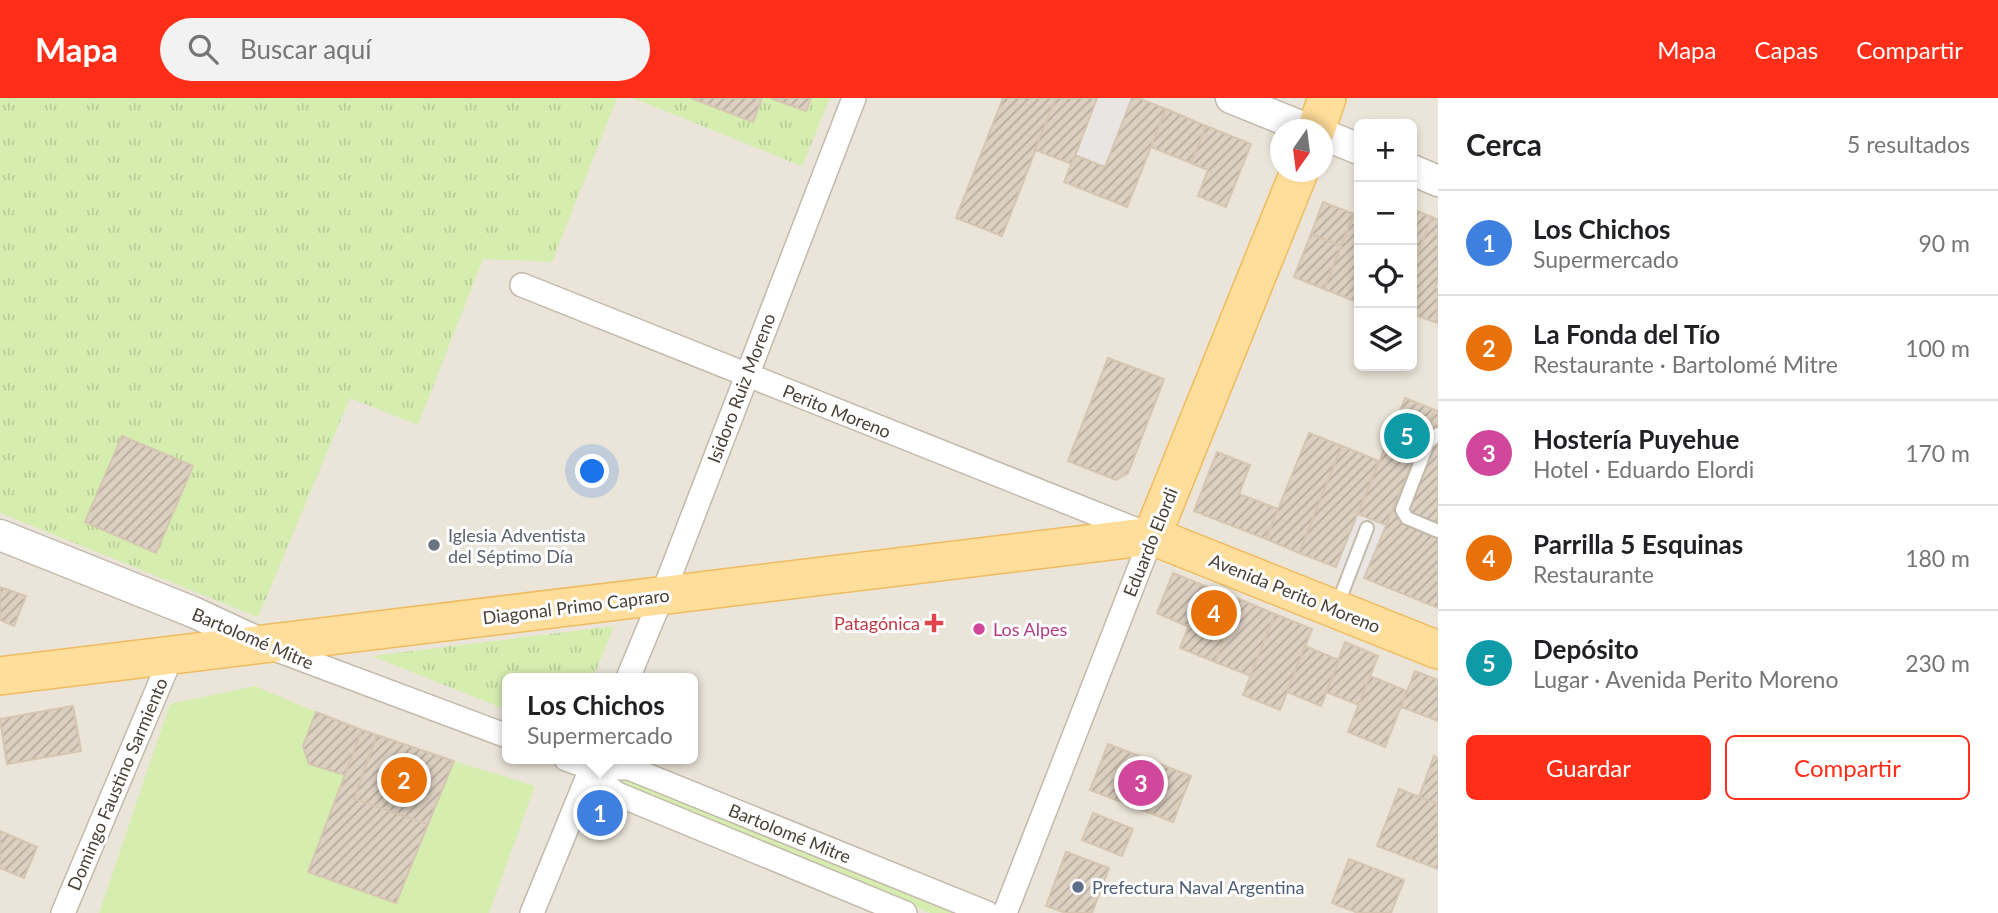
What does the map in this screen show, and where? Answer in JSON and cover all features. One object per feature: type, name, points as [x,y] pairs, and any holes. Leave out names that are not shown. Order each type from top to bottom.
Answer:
[{"type":"main road","points":[[1320,119],[1327,98]]},
{"type":"main road","name":"Eduardo Elordi","points":[[1152,536],[1295,182]]},
{"type":"main road","name":"Diagonal Primo Capraro","points":[[0,676],[1152,536]]},
{"type":"main road","name":"Avenida Perito Moreno","points":[[1152,536],[1438,650]]},
{"type":"street","name":"Isidoro Ruiz Moreno","points":[[630,673],[854,98]]},
{"type":"street","points":[[1231,98],[1283,119]]},
{"type":"street","points":[[1333,138],[1354,147]]},
{"type":"street","points":[[1417,172],[1438,181]]},
{"type":"street","name":"Perito Moreno","points":[[522,285],[1152,536]]},
{"type":"street","name":"Bartolomé Mitre","points":[[0,535],[193,612],[262,644],[502,734]]},
{"type":"street","name":"Eduardo Elordi","points":[[1004,913],[1152,536]]},
{"type":"street","name":"Domingo Faustino Sarmiento","points":[[62,913],[172,655]]},
{"type":"street","points":[[532,913],[593,764]]},
{"type":"street","name":"Bartolomé Mitre","points":[[594,764],[609,788],[617,794],[905,913]]},
{"type":"street","name":"Bartolomé Mitre","points":[[602,764],[629,768],[987,913]]},
{"type":"lane","points":[[1438,434],[1425,451],[1402,510],[1407,518],[1438,530]]},
{"type":"lane","points":[[1335,609],[1367,528]]},
{"type":"shaded area","points":[[0,98],[1438,98],[1438,913],[0,913]]},
{"type":"shaded area","points":[[1097,98],[1132,98],[1105,167],[1075,155]]},
{"type":"shaded area","points":[[1435,410],[1438,411],[1438,546],[1386,525],[1364,578],[1336,567],[1358,514],[1385,525]]},
{"type":"green space","points":[[0,98],[617,98],[552,262],[483,259],[418,425],[350,398],[258,617],[0,513]]},
{"type":"green space","points":[[633,98],[830,98],[802,166]]},
{"type":"green space","points":[[614,626],[595,673],[502,673],[502,708],[372,656]]},
{"type":"green space","points":[[255,686],[316,712],[303,746],[309,763],[345,775],[308,872],[396,903],[454,761],[535,786],[489,913],[99,913],[170,704]]},
{"type":"green space","points":[[618,775],[963,913],[930,913],[622,785],[616,778]]},
{"type":"building","points":[[691,98],[762,98],[753,122]]},
{"type":"building","points":[[770,98],[811,98],[806,111]]},
{"type":"building","points":[[1003,98],[1056,98],[1002,236],[956,218]]},
{"type":"building","points":[[1056,98],[1097,98],[1072,164],[1035,150]]},
{"type":"building","points":[[1132,98],[1166,109],[1127,207],[1064,182],[1075,155],[1105,167]]},
{"type":"building","points":[[1166,109],[1206,126],[1191,163],[1151,147]]},
{"type":"building","points":[[1206,126],[1251,144],[1226,207],[1198,196],[1208,170],[1191,163]]},
{"type":"building","points":[[1323,202],[1354,214],[1341,246],[1311,234]]},
{"type":"building","points":[[1417,211],[1432,217],[1417,256]]},
{"type":"building","points":[[1354,214],[1354,301],[1324,289]]},
{"type":"building","points":[[1432,217],[1438,220],[1438,280],[1435,288],[1438,289],[1437,323],[1417,316],[1417,256]]},
{"type":"building","points":[[1311,234],[1341,246],[1324,289],[1294,277]]},
{"type":"building","points":[[1108,358],[1164,379],[1128,473],[1116,480],[1068,461]]},
{"type":"building","points":[[1405,398],[1435,410],[1386,525],[1358,514]]},
{"type":"building","points":[[1435,410],[1438,411],[1438,608],[1364,578]]},
{"type":"building","points":[[1309,433],[1342,446],[1299,553],[1266,539]]},
{"type":"building","points":[[122,436],[193,466],[156,553],[85,522]]},
{"type":"building","points":[[1342,446],[1379,461],[1336,567],[1299,553]]},
{"type":"building","points":[[1217,452],[1250,465],[1239,494],[1278,509],[1266,539],[1194,511]]},
{"type":"building","points":[[1173,573],[1205,586],[1189,627],[1157,613]]},
{"type":"building","points":[[1205,586],[1239,599],[1215,662],[1180,648]]},
{"type":"building","points":[[0,587],[26,596],[14,626],[0,620]]},
{"type":"building","points":[[1239,599],[1275,614],[1251,676],[1215,662]]},
{"type":"building","points":[[1275,614],[1312,629],[1280,710],[1243,695]]},
{"type":"building","points":[[1345,642],[1378,656],[1359,705],[1326,692]]},
{"type":"building","points":[[1305,646],[1339,660],[1321,706],[1287,692]]},
{"type":"building","points":[[1415,671],[1438,680],[1438,721],[1401,707]]},
{"type":"building","points":[[1370,676],[1407,691],[1385,747],[1348,732]]},
{"type":"building","points":[[73,706],[81,751],[7,764],[0,719]]},
{"type":"building","points":[[316,712],[362,730],[345,775],[309,764],[303,746]]},
{"type":"building","points":[[362,730],[377,735],[354,799],[428,824],[396,903],[308,872]]},
{"type":"building","points":[[377,735],[454,761],[428,824],[354,799]]},
{"type":"building","points":[[1108,744],[1191,776],[1173,822],[1090,790]]},
{"type":"building","points":[[1434,756],[1438,758],[1438,804],[1419,797]]},
{"type":"building","points":[[1399,789],[1438,804],[1438,869],[1377,846]]},
{"type":"building","points":[[1093,813],[1133,829],[1122,856],[1082,840]]},
{"type":"building","points":[[0,831],[37,847],[24,878],[0,868]]},
{"type":"building","name":"Prefectura Naval Argentina","points":[[1066,852],[1109,868],[1092,913],[1066,913],[1046,906]]},
{"type":"building","points":[[1349,859],[1404,880],[1391,913],[1358,913],[1332,903]]},
{"type":"place","name":"Depósito","points":[[1407,436]]},
{"type":"place","name":"Iglesia Adventista del Séptimo Día","points":[[434,545]]},
{"type":"place","name":"Parrilla 5 Esquinas","points":[[1214,613]]},
{"type":"place","name":"Patagónica","points":[[934,623]]},
{"type":"place","name":"Los Alpes","points":[[979,629]]},
{"type":"place","name":"La Fonda del Tío","points":[[404,780]]},
{"type":"place","name":"Hostería Puyehue","points":[[1141,783]]},
{"type":"place","name":"Los Chichos","points":[[600,813]]},
{"type":"place","name":"Prefectura Naval Argentina","points":[[1078,887]]}]
